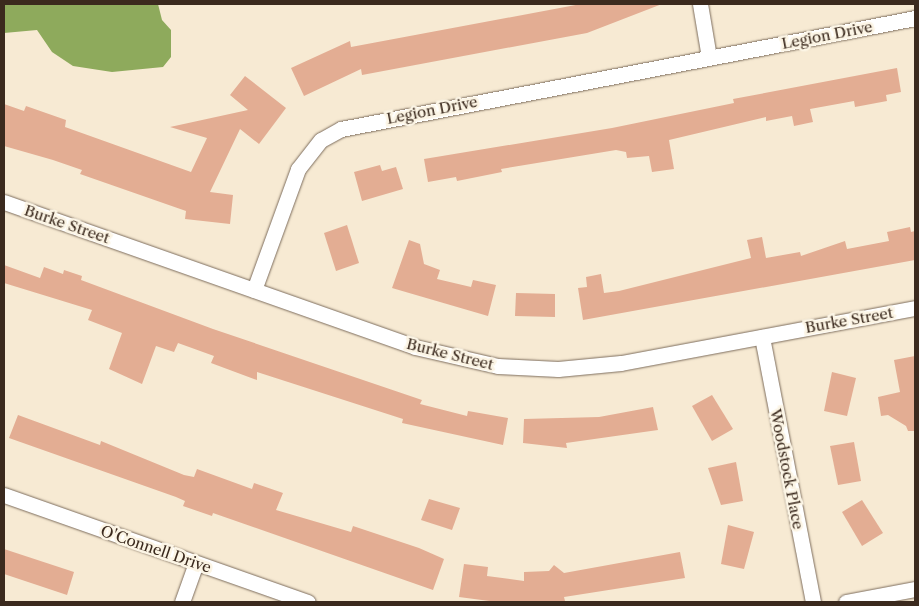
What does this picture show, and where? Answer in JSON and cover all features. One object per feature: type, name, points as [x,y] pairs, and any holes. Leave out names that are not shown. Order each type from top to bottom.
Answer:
[{"type":"street","points":[[700,4],[709,57]]},
{"type":"street","name":"Legion Drive","points":[[254,290],[298,168],[331,134],[355,124],[915,18]]},
{"type":"street","name":"Burke Street","points":[[4,202],[442,355],[526,369],[598,366],[915,308]]},
{"type":"street","name":"Woodstock Place","points":[[762,337],[813,602]]},
{"type":"street","name":"O'Connell Drive","points":[[4,495],[308,602]]},
{"type":"street","points":[[182,602],[196,563]]},
{"type":"street","points":[[846,602],[915,589]]},
{"type":"green space","points":[[4,4],[158,4],[162,20],[171,30],[171,57],[163,67],[112,72],[73,66],[52,52],[37,30],[4,33]]},
{"type":"building","points":[[581,4],[662,4],[587,33],[362,75],[361,69],[304,96],[291,68],[350,41],[351,47]]},
{"type":"building","points":[[897,68],[901,92],[886,95],[887,101],[855,107],[854,101],[810,109],[813,122],[794,126],[792,116],[766,121],[766,117],[669,140],[674,169],[652,172],[649,156],[627,158],[626,152],[616,150],[501,169],[502,172],[457,181],[456,177],[428,182],[424,159],[612,128],[734,103],[733,99]]},
{"type":"building","points":[[245,76],[286,108],[259,144],[240,129],[210,192],[233,195],[230,224],[185,219],[186,211],[80,174],[82,170],[4,146],[4,104],[24,111],[26,106],[66,120],[65,127],[191,172],[207,138],[170,127],[248,110],[230,95]]},
{"type":"building","points":[[380,165],[382,171],[396,167],[403,189],[362,201],[354,172]]},
{"type":"building","points":[[347,225],[359,263],[336,271],[324,233]]},
{"type":"building","points":[[910,227],[911,232],[915,231],[915,260],[583,320],[578,288],[587,287],[586,277],[601,274],[604,293],[619,291],[751,258],[747,240],[762,237],[766,258],[800,252],[801,256],[845,241],[847,249],[889,241],[887,232]]},
{"type":"building","points":[[409,240],[420,244],[424,264],[440,270],[437,279],[471,287],[473,280],[496,285],[488,316],[392,288]]},
{"type":"building","points":[[4,265],[40,278],[44,267],[63,274],[64,270],[82,276],[81,280],[213,329],[422,400],[420,404],[467,416],[468,411],[508,418],[503,445],[402,423],[403,419],[257,372],[257,380],[211,363],[214,356],[178,343],[174,352],[156,346],[142,384],[109,369],[122,333],[88,320],[92,310],[4,283]]},
{"type":"building","points":[[516,293],[555,294],[555,317],[515,316]]},
{"type":"building","points":[[915,356],[915,431],[908,431],[906,426],[888,415],[881,416],[878,397],[900,392],[894,360]]},
{"type":"building","points":[[832,372],[856,378],[847,416],[824,411]]},
{"type":"building","points":[[712,395],[733,429],[712,441],[692,406]]},
{"type":"building","points":[[653,407],[658,430],[566,443],[567,448],[523,443],[524,419],[599,417]]},
{"type":"building","points":[[18,415],[100,445],[101,441],[184,475],[194,477],[197,469],[252,489],[254,483],[283,493],[276,510],[351,532],[353,526],[419,548],[444,559],[433,590],[213,513],[212,516],[183,506],[185,501],[176,497],[9,438]]},
{"type":"building","points":[[854,442],[861,481],[838,485],[830,446]]},
{"type":"building","points":[[736,462],[743,501],[721,505],[708,468]]},
{"type":"building","points":[[429,499],[460,508],[452,530],[421,520]]},
{"type":"building","points":[[862,500],[883,533],[862,546],[842,512]]},
{"type":"building","points":[[728,525],[754,532],[744,569],[721,564]]},
{"type":"building","points":[[4,549],[74,572],[67,595],[4,574]]},
{"type":"building","points":[[680,552],[685,578],[564,597],[565,601],[497,602],[459,597],[464,564],[488,567],[487,576],[524,581],[524,572],[549,571],[554,565],[564,573]]}]
